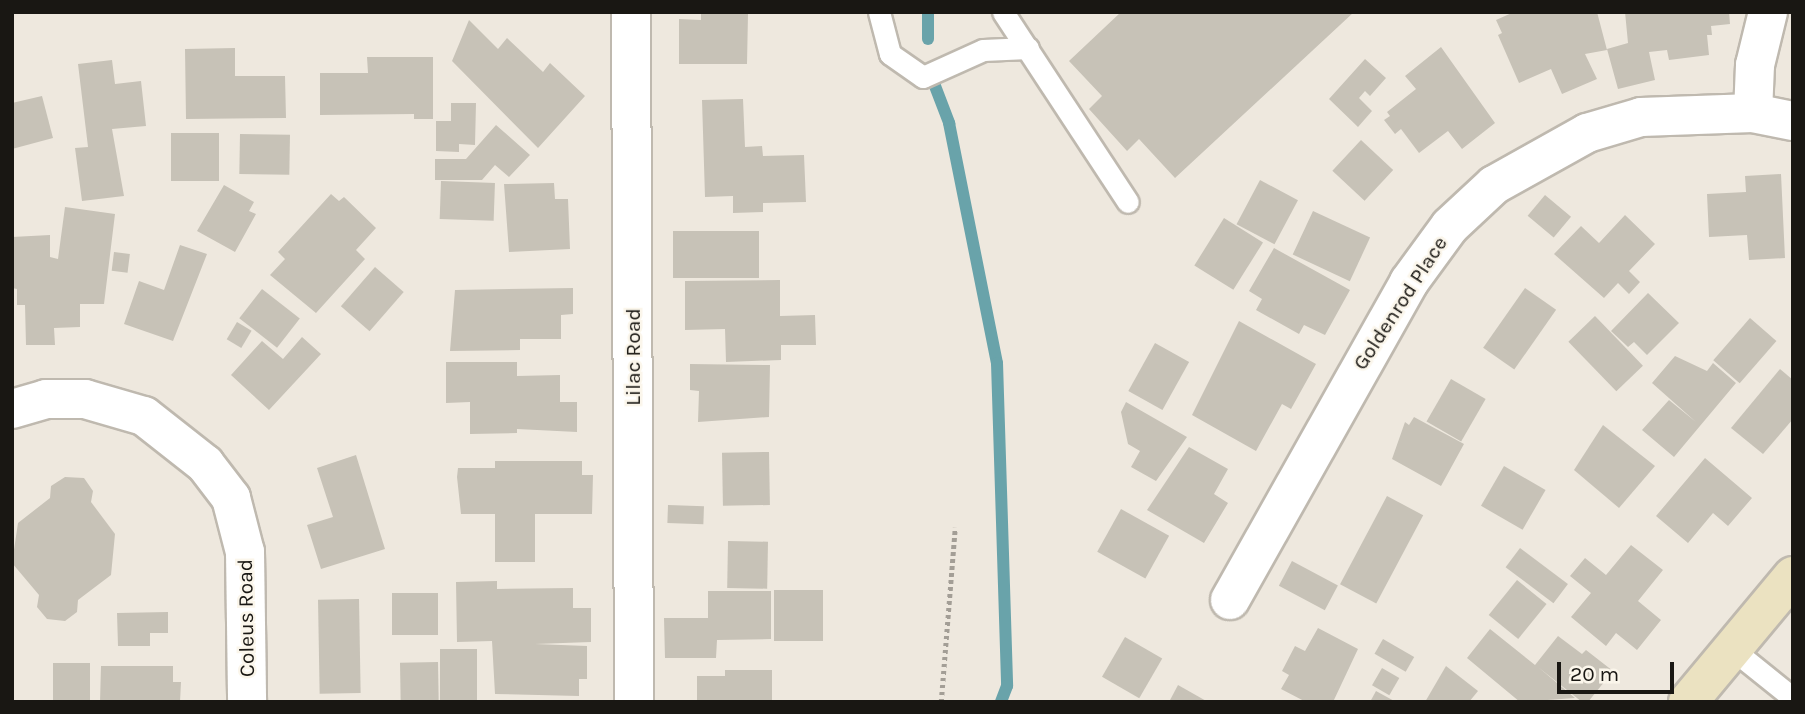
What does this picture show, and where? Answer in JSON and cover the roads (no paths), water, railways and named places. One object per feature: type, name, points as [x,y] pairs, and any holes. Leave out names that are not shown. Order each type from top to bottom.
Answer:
[{"type":"street","name":"Lilac Road","points":[[631,12],[634,702]]},
{"type":"street","points":[[1753,113],[1755,65],[1769,12]]},
{"type":"street","name":"Goldenrod Place","points":[[1230,600],[1409,282],[1450,226],[1485,193],[1542,154],[1587,133],[1641,117],[1753,113],[1793,121]]},
{"type":"street","name":"Coleus Road","points":[[12,409],[46,399],[85,399],[144,416],[205,464],[232,498],[246,552],[247,702]]},
{"type":"street","points":[[1688,702],[1793,576]]},
{"type":"lane","points":[[879,12],[895,61],[923,77],[983,50],[1028,48]]},
{"type":"lane","points":[[1003,12],[1128,202]]},
{"type":"lane","points":[[1732,649],[1793,698]]},
{"type":"waterway","points":[[928,12],[928,39]]},
{"type":"waterway","points":[[935,86],[949,123],[997,363],[1007,686],[1001,702]]}]
